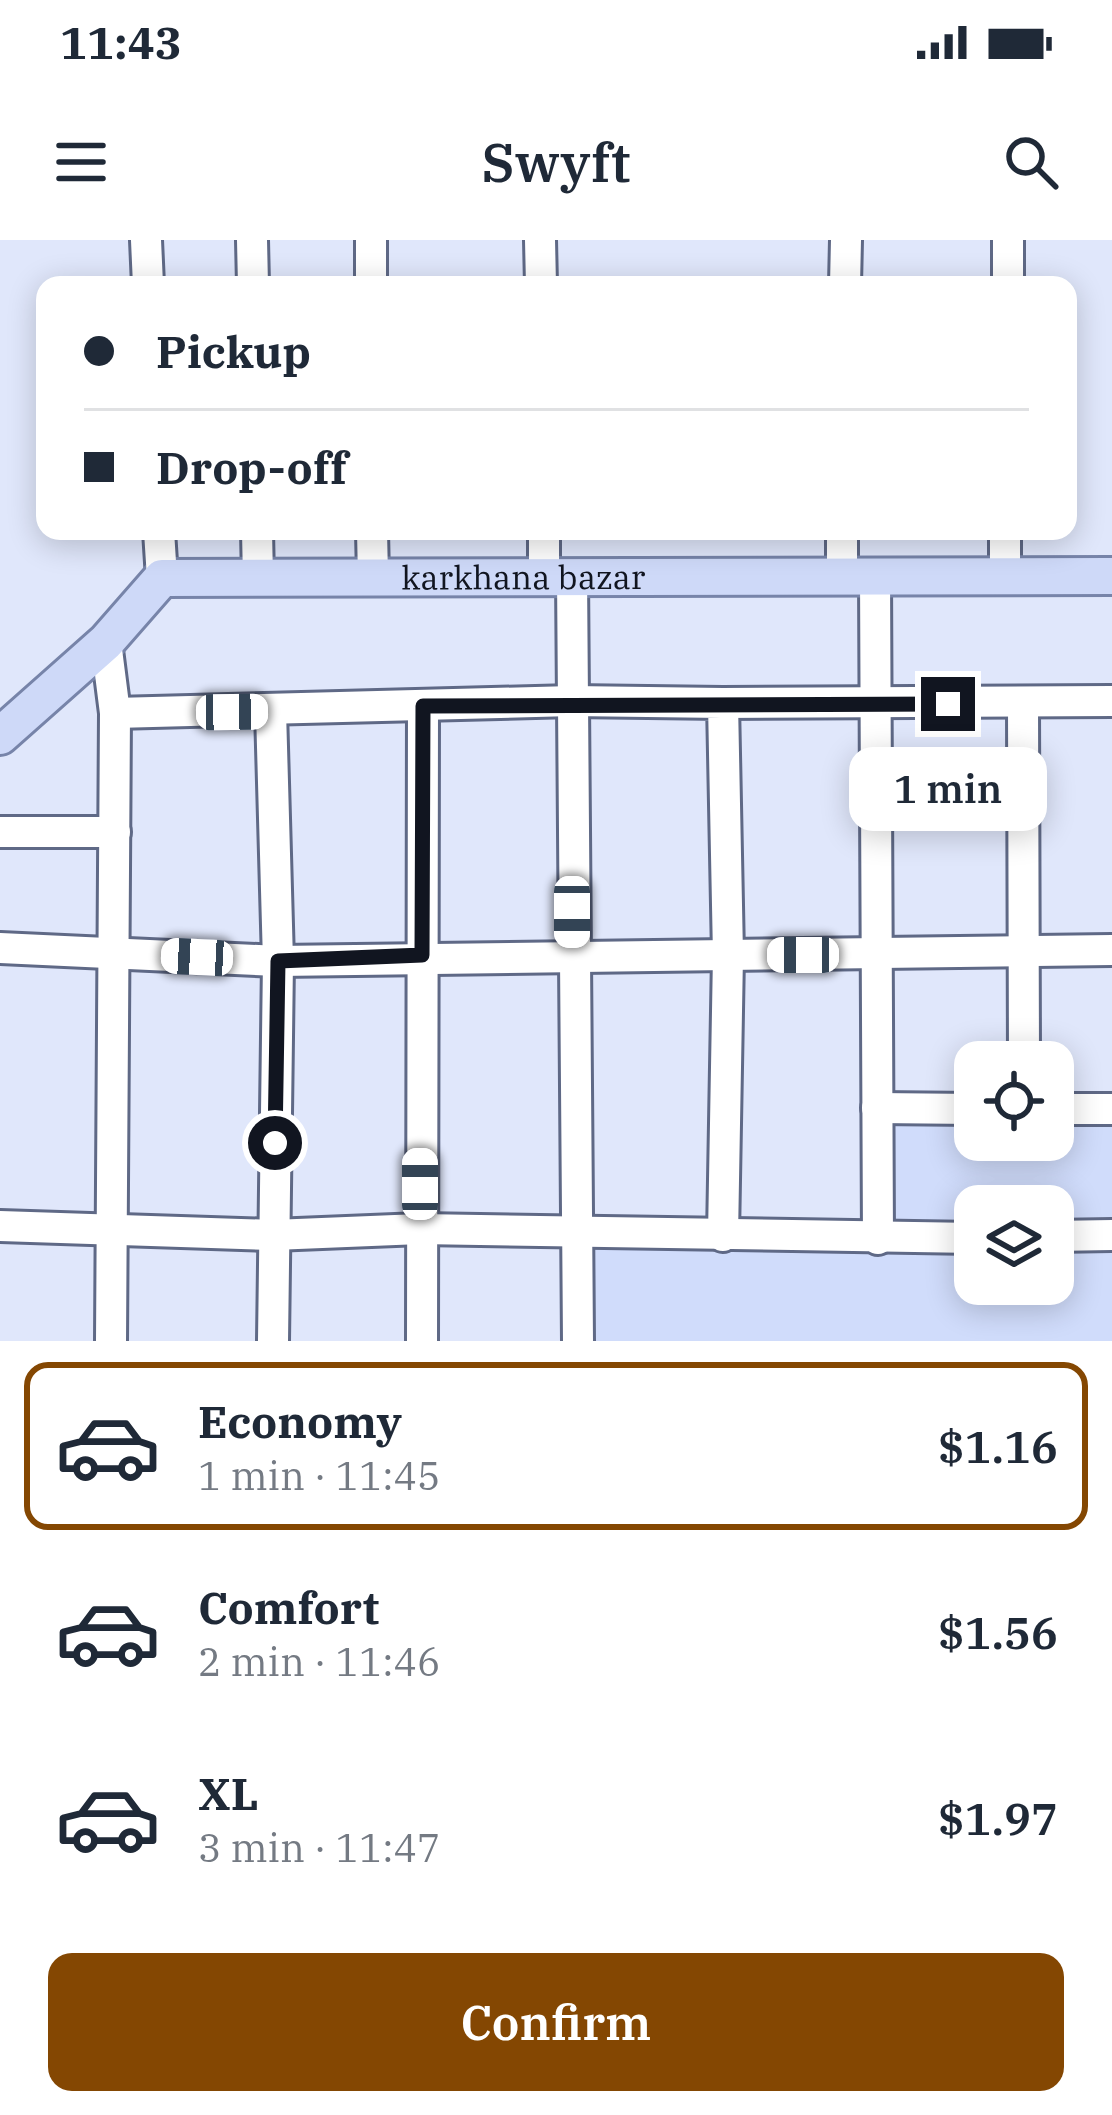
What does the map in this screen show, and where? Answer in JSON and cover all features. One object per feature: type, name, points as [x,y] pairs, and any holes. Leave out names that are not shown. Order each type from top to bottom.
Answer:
[{"type":"main road","name":"karkhana bazar","points":[[162,578],[1112,576]]},
{"type":"main road","points":[[0,736],[106,642],[162,578]]},
{"type":"street","points":[[146,240],[148,276]]},
{"type":"street","points":[[252,240],[253,276]]},
{"type":"street","points":[[370,240],[371,276]]},
{"type":"street","points":[[540,240],[541,276]]},
{"type":"street","points":[[845,276],[846,240]]},
{"type":"street","points":[[1008,240],[1008,276]]},
{"type":"street","points":[[160,540],[162,578]]},
{"type":"street","points":[[257,540],[258,579]]},
{"type":"street","points":[[372,540],[373,577]]},
{"type":"street","points":[[547,540],[558,576],[572,701],[578,1341]]},
{"type":"street","points":[[845,540],[858,575],[874,706],[878,1239]]},
{"type":"street","points":[[1005,540],[1005,577]]},
{"type":"street","points":[[106,642],[115,713],[116,832],[111,1341]]},
{"type":"street","points":[[115,713],[572,701],[874,706],[1112,701]]},
{"type":"street","points":[[722,1236],[728,955],[723,703]]},
{"type":"street","points":[[1023,703],[1024,1041]]},
{"type":"street","points":[[422,1341],[423,706]]},
{"type":"street","points":[[271,711],[278,961],[273,1341]]},
{"type":"street","points":[[0,832],[116,832]]},
{"type":"street","points":[[0,948],[278,961],[422,955],[1112,950]]},
{"type":"street","points":[[877,1108],[954,1109]]},
{"type":"street","points":[[1074,1109],[1112,1109]]},
{"type":"street","points":[[0,1226],[273,1235],[420,1229],[954,1238]]},
{"type":"street","points":[[1074,1236],[1112,1235]]},
{"type":"shaded area","points":[[889,1120],[954,1120],[954,1161],[1074,1161],[1074,1121],[1112,1121],[1112,1217],[1074,1218],[1074,1185],[954,1185],[954,1220],[891,1222]]},
{"type":"shaded area","points":[[1112,1248],[1112,1341],[591,1341],[591,1249],[954,1250],[954,1305],[1074,1305],[1074,1249]]},
{"type":"route","points":[[275,1143],[278,961],[422,955],[423,706],[572,701],[948,704]]}]
